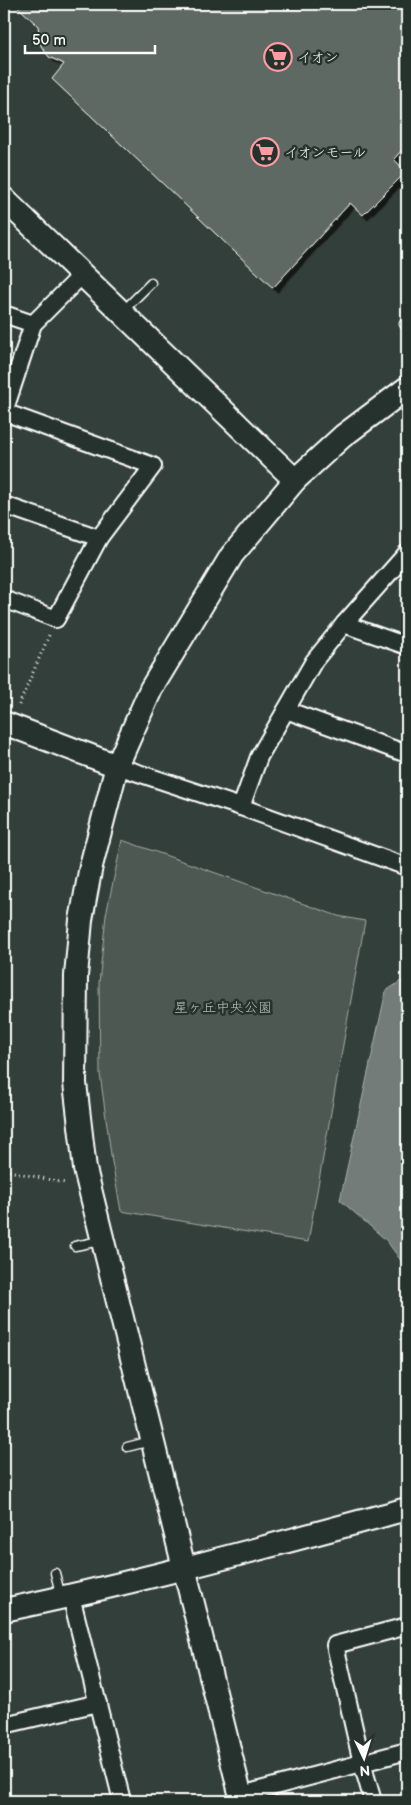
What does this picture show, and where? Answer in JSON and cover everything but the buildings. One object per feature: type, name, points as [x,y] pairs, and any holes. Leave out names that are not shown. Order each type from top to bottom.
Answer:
[{"type":"street","points":[[4,200],[295,480]]},
{"type":"street","points":[[4,599],[56,619],[99,538],[153,466],[4,412],[33,324],[82,274]]},
{"type":"street","points":[[4,314],[33,324]]},
{"type":"street","points":[[407,388],[343,436],[295,480],[232,555],[151,689],[117,766],[86,893],[81,920],[76,976],[74,1083],[85,1169],[242,1798],[407,1751]]},
{"type":"street","points":[[4,505],[99,538]]},
{"type":"street","points":[[240,807],[259,757],[314,660],[407,552]]},
{"type":"street","points":[[344,624],[407,646]]},
{"type":"street","points":[[286,710],[407,754]]},
{"type":"street","points":[[4,723],[117,766],[240,807],[407,867]]},
{"type":"street","points":[[4,1610],[184,1568],[407,1509]]},
{"type":"street","points":[[66,1597],[98,1703],[122,1801]]},
{"type":"street","points":[[373,1801],[362,1763],[335,1645],[407,1626]]},
{"type":"street","points":[[4,1725],[98,1703]]},
{"type":"lane","points":[[122,312],[151,283]]},
{"type":"lane","points":[[75,1246],[102,1240]]},
{"type":"lane","points":[[127,1447],[152,1441]]},
{"type":"lane","points":[[55,1574],[66,1597]]},
{"type":"path","points":[[19,705],[56,619]]},
{"type":"path","points":[[4,1170],[65,1183]]},
{"type":"green space","name":"星ヶ丘中央公園","points":[[122,840],[338,916],[365,921],[308,1242],[121,1211],[100,1074],[99,983],[106,915]]},
{"type":"shaded area","points":[[407,977],[407,1269],[386,1240],[340,1200],[386,991]]},
{"type":"place","name":"イオン","points":[[278,57]]},
{"type":"place","name":"イオンモール","points":[[265,152]]}]
